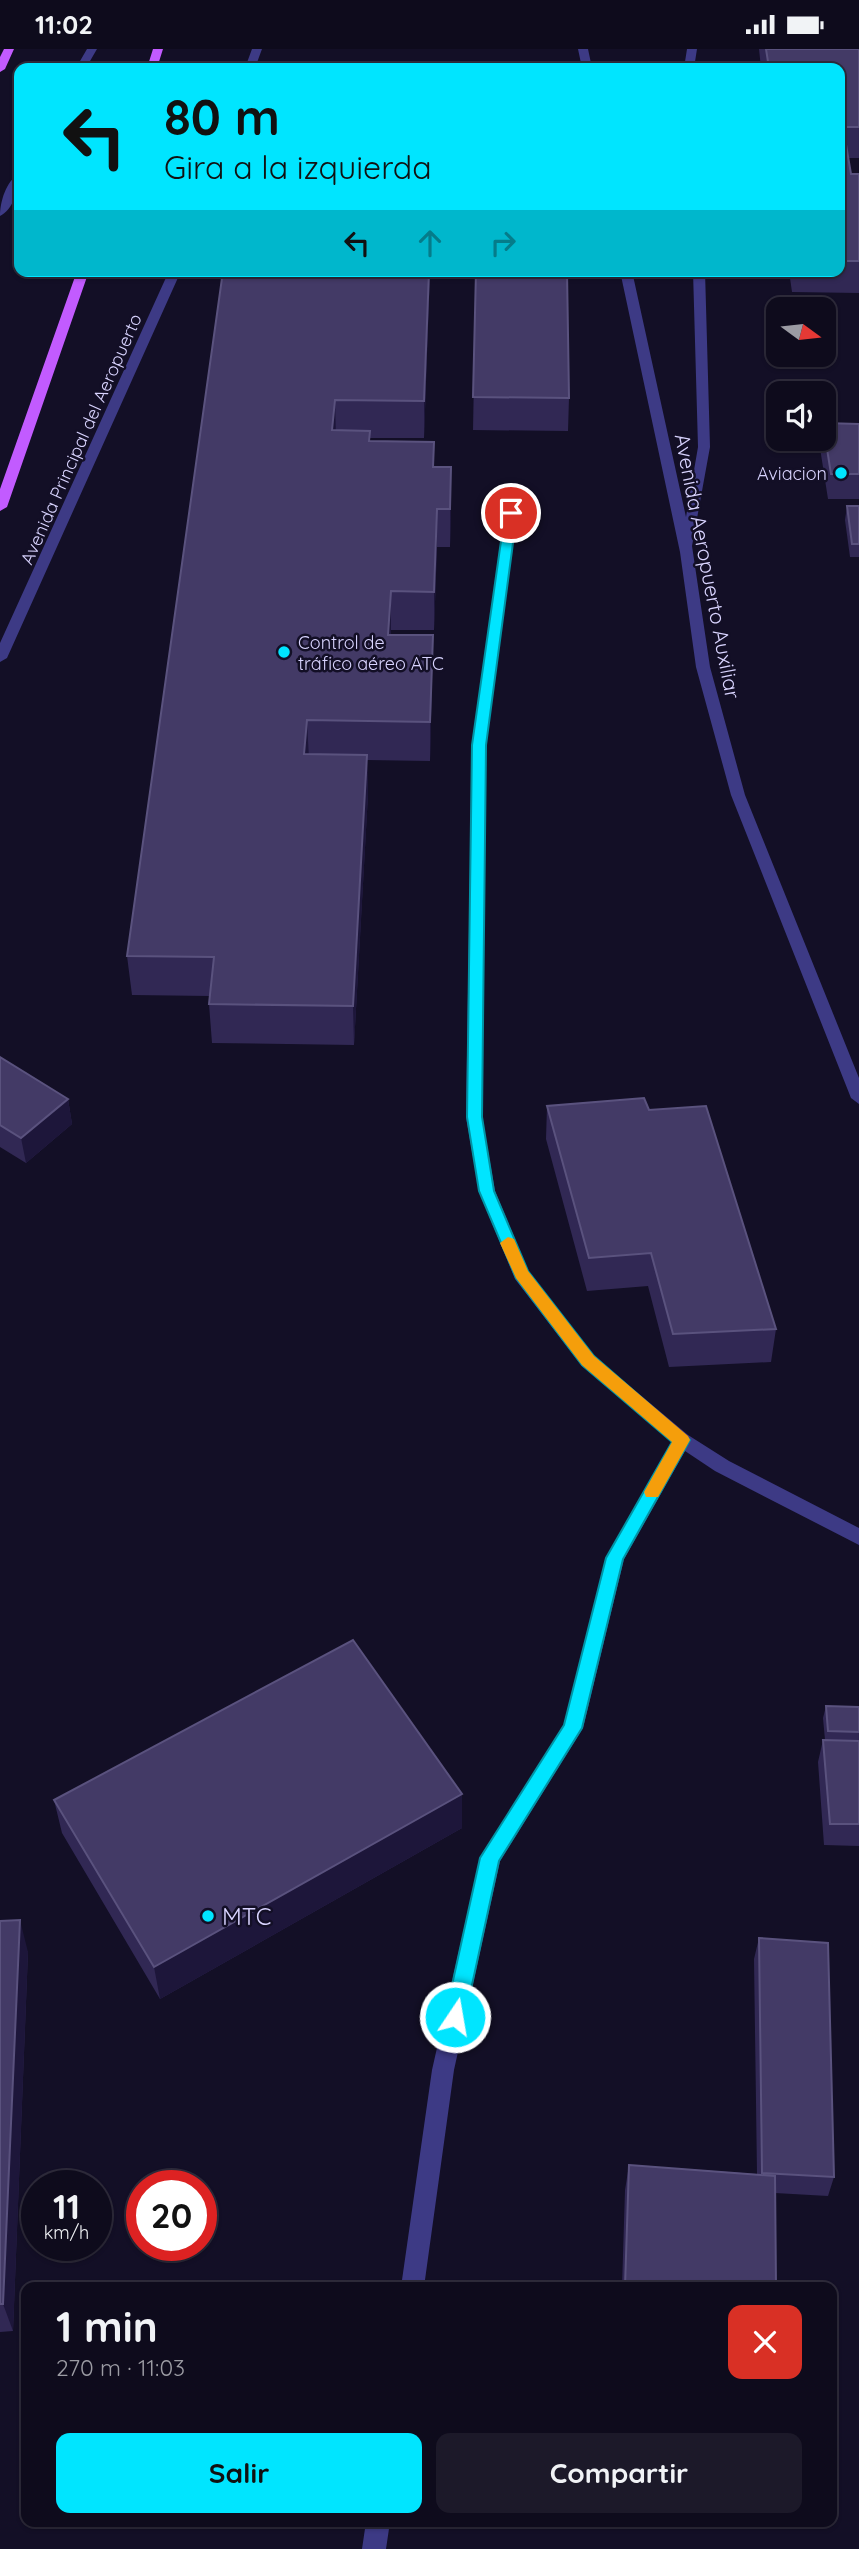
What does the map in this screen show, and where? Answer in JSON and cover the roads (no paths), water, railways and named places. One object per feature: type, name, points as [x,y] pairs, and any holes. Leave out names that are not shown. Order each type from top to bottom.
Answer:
[{"type":"main road","points":[[0,69],[9,49]]},
{"type":"main road","points":[[0,507],[81,277]]},
{"type":"lane","points":[[0,213],[14,186]]},
{"type":"lane","name":"Avenida Principal del Aeropuerto","points":[[0,658],[171,277]]},
{"type":"lane","name":"Avenida Aeropuerto Auxiliar","points":[[627,277],[687,552],[703,667],[738,795],[859,1098]]},
{"type":"lane","points":[[687,552],[704,447],[699,277]]},
{"type":"lane","points":[[515,488],[479,745],[474,1117],[487,1191],[521,1274],[588,1361],[682,1440],[722,1466],[859,1537]]},
{"type":"lane","points":[[413,2282],[443,2070],[490,1858],[573,1728],[615,1558],[682,1440]]},
{"type":"lane","points":[[374,2549],[377,2527]]},
{"type":"place","name":"Aviacion","points":[[841,473]]},
{"type":"place","name":"Control de tráfico aéreo ATC","points":[[284,652]]},
{"type":"place","name":"MTC","points":[[208,1916]]}]
